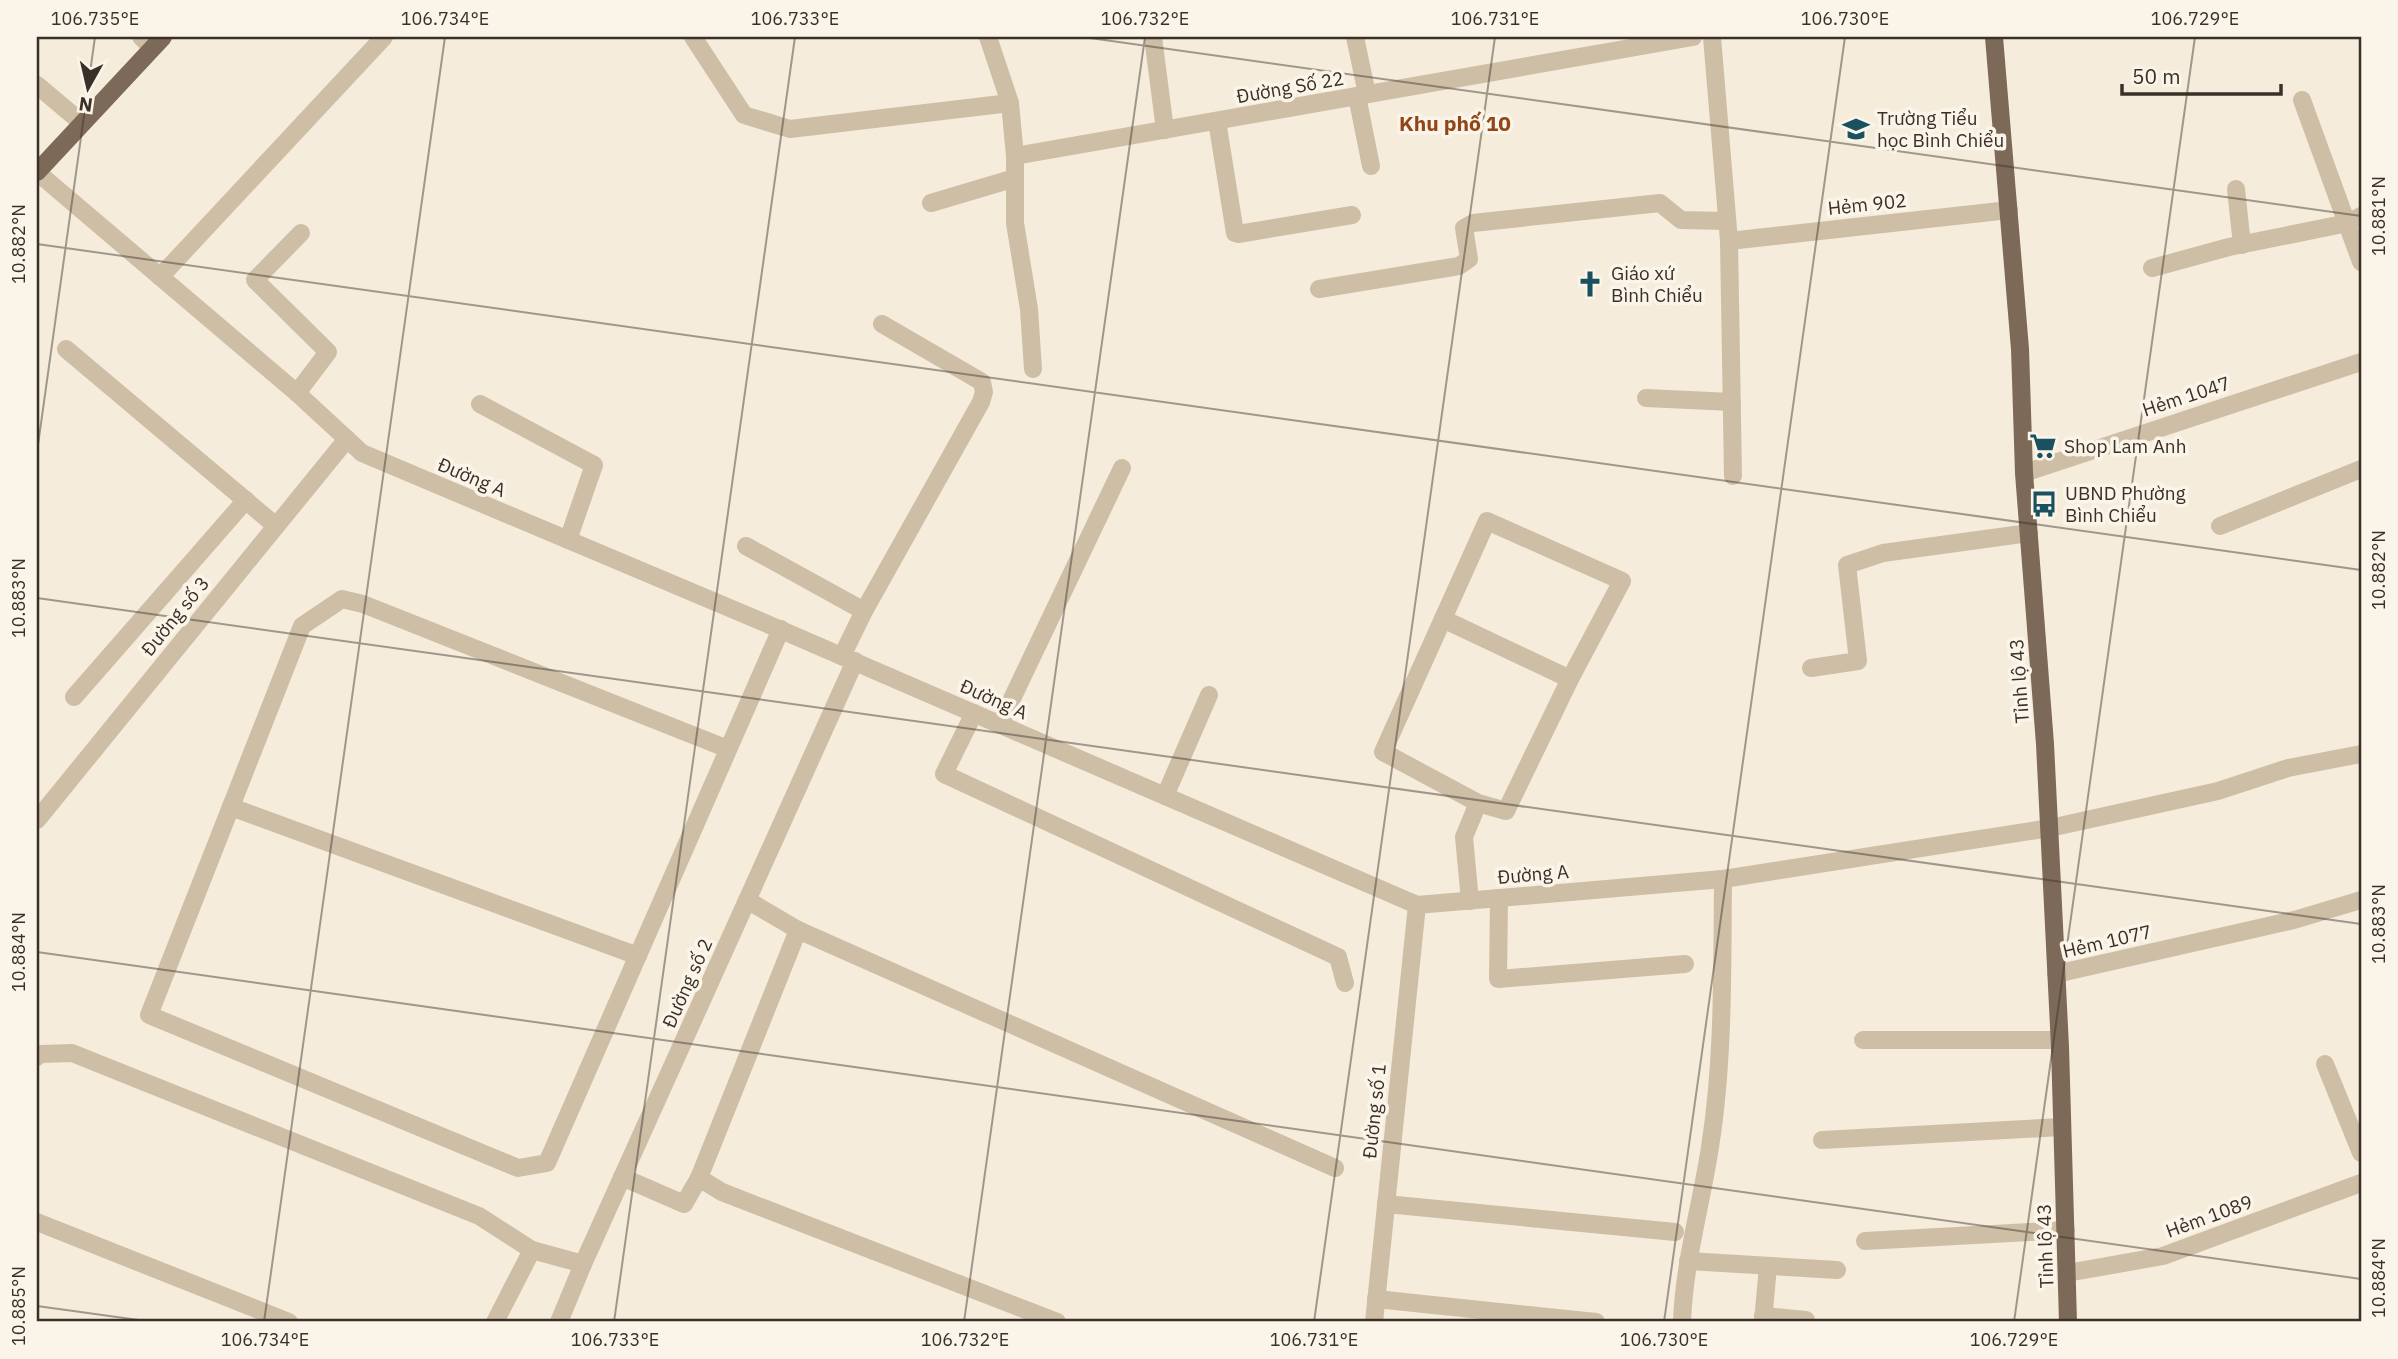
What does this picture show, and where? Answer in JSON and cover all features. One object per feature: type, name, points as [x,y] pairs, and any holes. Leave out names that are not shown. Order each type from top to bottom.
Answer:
[{"type":"main road","name":"Tỉnh lộ 43","points":[[1994,37],[2020,349],[2024,473],[2050,828],[2068,1322]]},
{"type":"main road","points":[[37,172],[152,40]]},
{"type":"street","points":[[160,277],[384,37]]},
{"type":"street","points":[[693,37],[744,115],[790,129],[1010,103]]},
{"type":"street","points":[[988,37],[1010,103],[1015,156],[1015,223],[1029,309],[1033,369]]},
{"type":"street","points":[[1153,37],[1165,130]]},
{"type":"street","points":[[1355,37],[1371,166]]},
{"type":"street","name":"Đường Số 22","points":[[1015,156],[1693,37]]},
{"type":"street","points":[[1712,37],[1729,241],[1733,476]]},
{"type":"street","points":[[37,85],[82,122]]},
{"type":"street","points":[[2302,100],[2355,220],[2361,262]]},
{"type":"street","points":[[1217,121],[1233,231],[1236,234],[1352,215]]},
{"type":"street","name":"Đường A","points":[[37,172],[297,393],[362,453],[781,629],[1417,905],[1723,879],[2050,828],[2218,791],[2288,768],[2361,754]]},
{"type":"street","points":[[931,203],[1015,178]]},
{"type":"street","points":[[2236,189],[2242,245]]},
{"type":"street","points":[[1319,289],[1459,265],[1468,259],[1464,228],[1473,223],[1660,203],[1681,220],[1727,221]]},
{"type":"street","name":"Hẻm 902","points":[[1729,241],[2009,210]]},
{"type":"street","points":[[2152,268],[2355,220]]},
{"type":"street","points":[[297,393],[328,352],[256,280],[300,233]]},
{"type":"street","name":"Đường số 2","points":[[559,1322],[747,900],[848,659],[864,611],[981,402],[984,392],[982,382],[882,324]]},
{"type":"street","points":[[65,349],[276,526]]},
{"type":"street","name":"Hẻm 1047","points":[[2024,473],[2361,362]]},
{"type":"street","points":[[1646,398],[1732,402]]},
{"type":"street","points":[[480,404],[594,466],[568,540]]},
{"type":"street","name":"Đường số 3","points":[[37,820],[347,439]]},
{"type":"street","points":[[1000,724],[1122,468]]},
{"type":"street","points":[[2220,526],[2361,469]]},
{"type":"street","points":[[74,697],[246,500]]},
{"type":"street","points":[[1487,521],[1622,581],[1570,679],[1506,811],[1478,803],[1383,752],[1443,619],[1487,521]]},
{"type":"street","points":[[1811,668],[1858,661],[1847,565],[1883,553],[2029,533]]},
{"type":"street","points":[[746,546],[864,611]]},
{"type":"street","points":[[728,750],[363,604],[342,598],[302,626],[149,1016],[518,1168],[547,1163],[638,956],[781,629]]},
{"type":"street","points":[[1443,619],[1570,679]]},
{"type":"street","points":[[1165,796],[1209,695]]},
{"type":"street","points":[[974,713],[944,774],[1338,957],[1345,983]]},
{"type":"street","points":[[1470,901],[1464,837],[1478,803]]},
{"type":"street","points":[[232,807],[638,956]]},
{"type":"street","points":[[1682,1322],[1688,1261],[1710,1146],[1720,1049],[1723,879]]},
{"type":"street","points":[[1499,898],[1497,979],[1685,964]]},
{"type":"street","points":[[747,900],[798,930],[1335,1168]]},
{"type":"street","name":"Hẻm 1077","points":[[2056,974],[2294,920],[2361,900]]},
{"type":"street","name":"Đường số 1","points":[[1374,1322],[1417,905]]},
{"type":"street","points":[[622,1177],[684,1204],[699,1178],[798,930]]},
{"type":"street","points":[[1863,1040],[2059,1040]]},
{"type":"street","points":[[37,1057],[40,1054],[72,1053],[479,1216],[532,1250],[583,1264]]},
{"type":"street","points":[[2325,1064],[2361,1153]]},
{"type":"street","points":[[1822,1140],[2062,1127]]},
{"type":"street","points":[[699,1178],[722,1192],[1057,1322]]},
{"type":"street","name":"Hẻm 1089","points":[[2067,1273],[2163,1256],[2361,1183]]},
{"type":"street","points":[[1386,1204],[1675,1232]]},
{"type":"street","points":[[37,1222],[289,1322]]},
{"type":"street","points":[[1865,1241],[2066,1230]]},
{"type":"street","points":[[495,1322],[532,1250]]},
{"type":"street","points":[[1688,1261],[1837,1270]]},
{"type":"street","points":[[1768,1266],[1763,1319],[1806,1320]]},
{"type":"street","points":[[1376,1299],[1596,1322]]},
{"type":"place","name":"Trường Tiểu học Bình Chiểu","points":[[1856,129]]},
{"type":"place","name":"Giáo xứ Bình Chiểu","points":[[1590,284]]},
{"type":"place","name":"Shop Lam Anh","points":[[2043,446]]},
{"type":"place","name":"UBND Phường Bình Chiểu","points":[[2044,504]]},
{"type":"district","name":"Khu phố 10","points":[[1455,124]]}]
